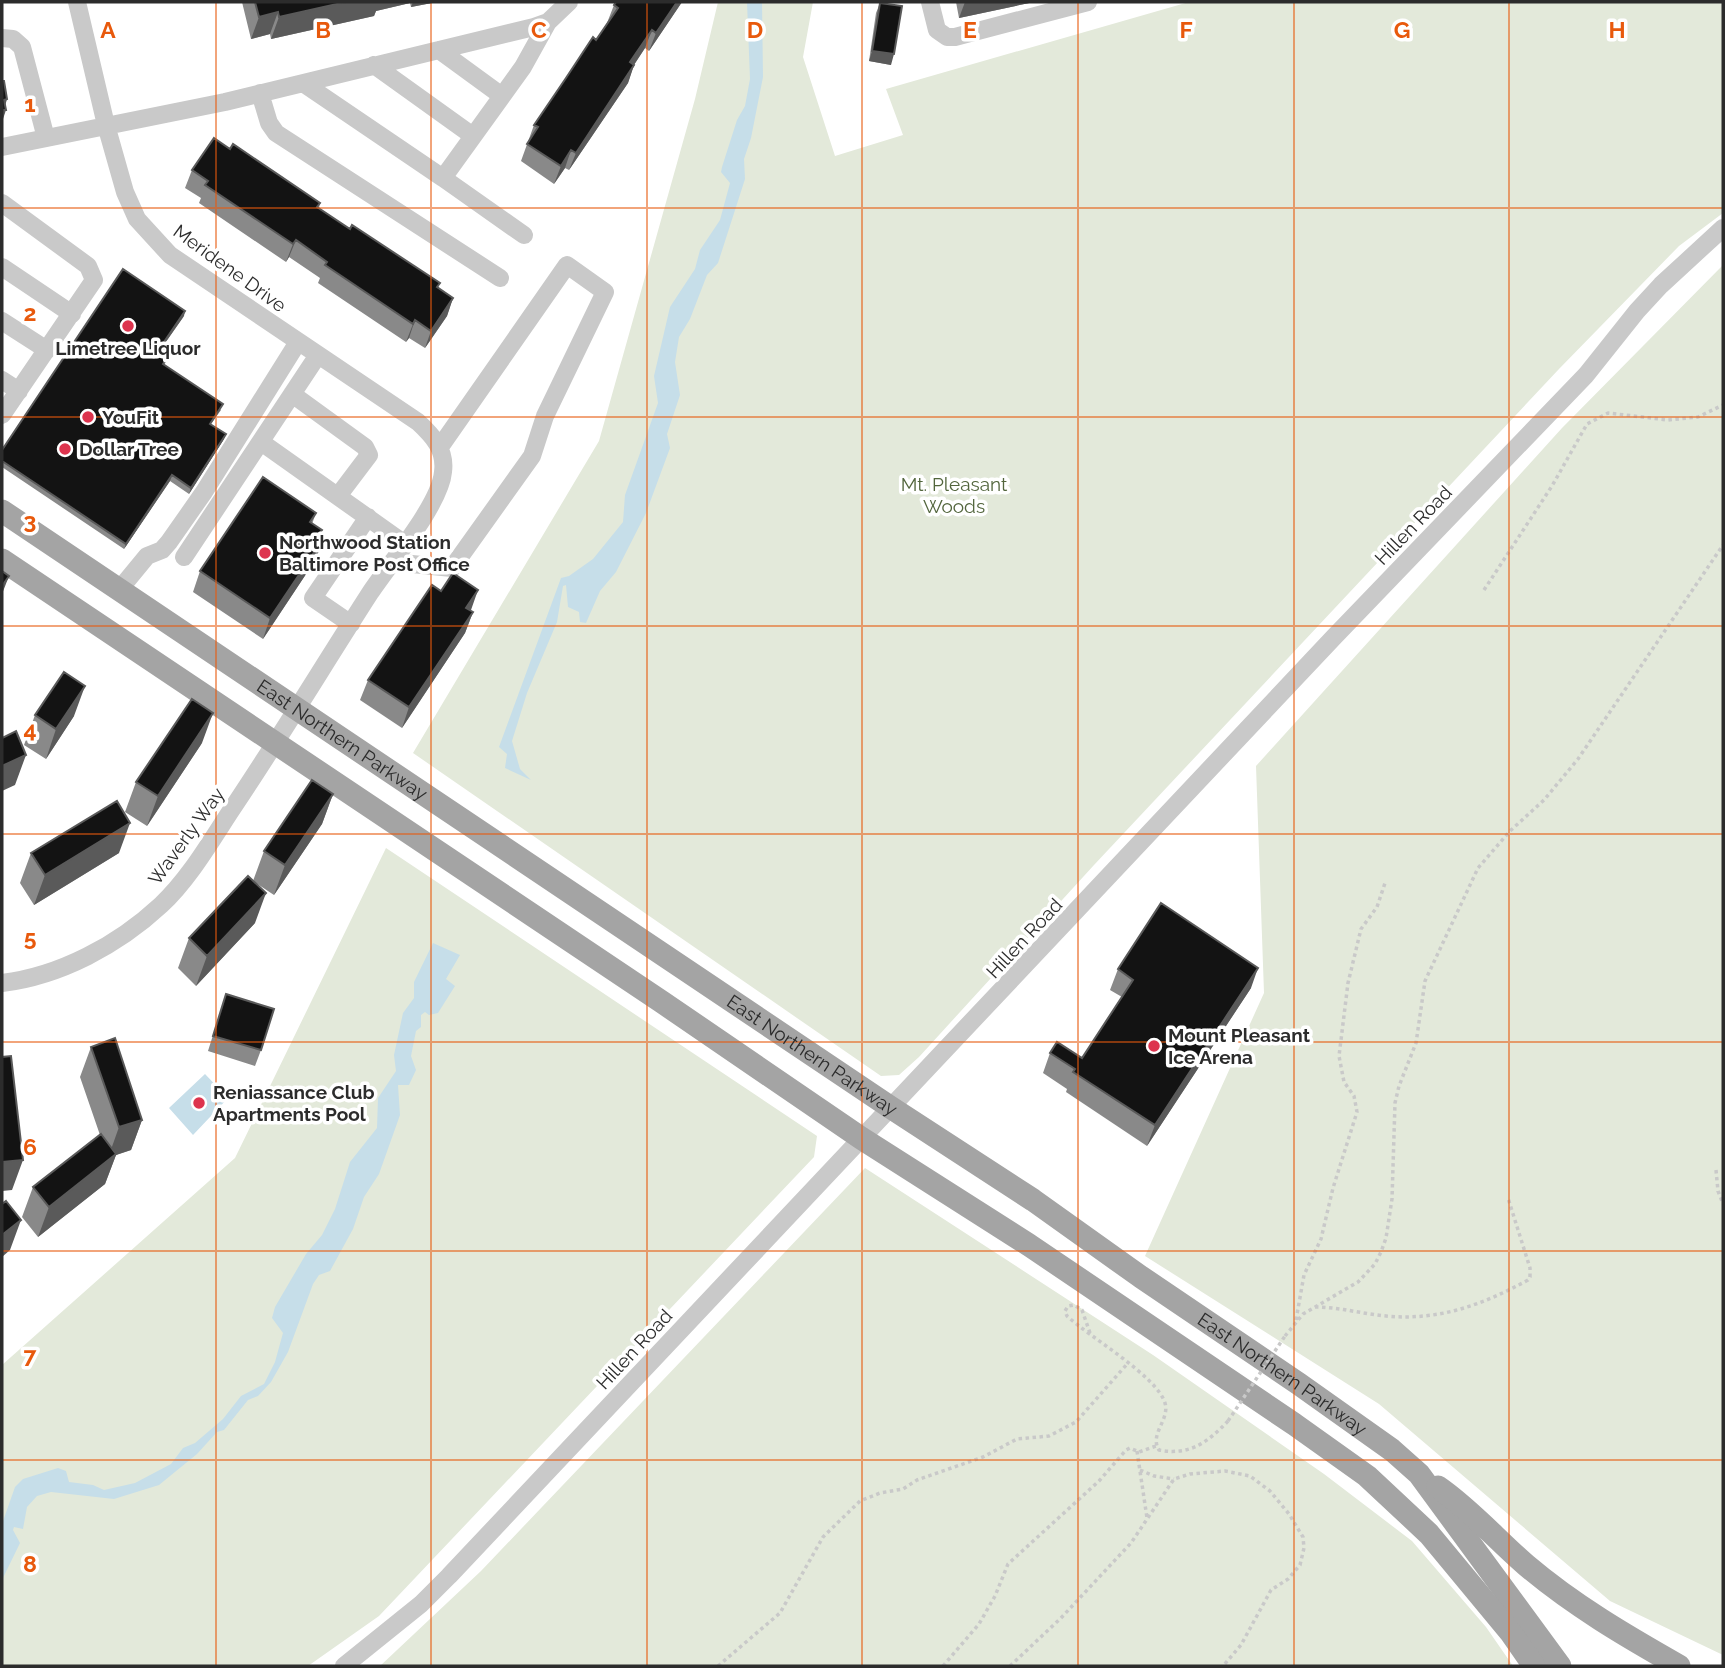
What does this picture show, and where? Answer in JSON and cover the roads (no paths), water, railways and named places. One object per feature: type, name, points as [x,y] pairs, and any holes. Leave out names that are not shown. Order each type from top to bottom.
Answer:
[{"type":"main road","name":"East Northern Parkway","points":[[2,511],[890,1107],[1033,1200],[1185,1309],[1368,1432],[1419,1474],[1560,1666]]},
{"type":"main road","name":"East Northern Parkway","points":[[2,560],[862,1138],[1040,1253],[1367,1476],[1429,1534],[1511,1633],[1534,1666]]},
{"type":"main road","points":[[1419,1474],[1446,1493],[1528,1567],[1572,1600],[1632,1640],[1679,1666]]},
{"type":"street","name":"Meridene Drive","points":[[77,2],[125,192],[137,219],[153,239],[170,256],[418,422],[433,435],[441,453]]},
{"type":"street","points":[[443,178],[523,67],[548,22],[569,2]]},
{"type":"street","points":[[930,2],[937,30],[947,37],[1088,2]]},
{"type":"street","points":[[2,147],[260,93],[548,22]]},
{"type":"street","points":[[2,38],[13,39],[22,47],[46,138]]},
{"type":"street","points":[[439,50],[502,96]]},
{"type":"street","points":[[374,65],[473,136]]},
{"type":"street","points":[[303,83],[524,235]]},
{"type":"street","points":[[260,93],[269,123],[276,133],[500,278]]},
{"type":"street","points":[[2,203],[88,266],[94,280],[2,415]]},
{"type":"street","name":"Hillen Road","points":[[344,1666],[421,1604],[449,1576],[1325,647],[1586,375],[1661,285],[1723,228]]},
{"type":"street","points":[[392,562],[452,568],[465,552],[532,456],[545,416],[605,292],[567,265],[441,453]]},
{"type":"street","points":[[2,267],[72,314]]},
{"type":"street","points":[[2,321],[47,350]]},
{"type":"street","points":[[119,590],[147,556],[162,550],[169,542],[204,492],[298,342]]},
{"type":"street","points":[[184,557],[318,355]]},
{"type":"street","points":[[2,380],[19,391]]},
{"type":"street","points":[[292,394],[366,447],[369,455],[338,496]]},
{"type":"street","points":[[261,442],[405,544]]},
{"type":"street","name":"Waverly Way","points":[[2,983],[54,971],[83,957],[138,925],[163,903],[210,843],[405,544],[437,491],[443,472],[441,453]]},
{"type":"street","points":[[351,624],[313,598],[368,517]]},
{"type":"water","points":[[747,2],[762,2],[763,77],[744,159],[745,179],[718,263],[707,275],[690,319],[679,337],[675,362],[680,395],[667,434],[670,448],[646,513],[616,572],[600,591],[586,623],[580,622],[579,612],[568,607],[566,585],[563,586],[557,622],[527,693],[512,741],[520,769],[531,780],[505,768],[507,754],[499,747],[561,578],[569,576],[593,559],[623,522],[625,495],[658,403],[654,376],[670,307],[695,269],[700,250],[720,220],[730,183],[721,172],[737,120],[745,106],[750,79]]},
{"type":"water","points":[[433,943],[460,955],[446,979],[455,986],[438,1013],[429,1015],[425,1012],[421,1015],[421,1027],[416,1031],[411,1056],[416,1070],[409,1085],[398,1085],[400,1115],[379,1174],[364,1197],[353,1229],[330,1271],[319,1275],[313,1284],[288,1352],[271,1382],[258,1396],[248,1400],[224,1430],[217,1432],[197,1454],[159,1485],[114,1499],[51,1492],[37,1496],[27,1507],[23,1529],[14,1527],[20,1543],[2,1580],[2,1524],[15,1487],[23,1479],[58,1468],[66,1471],[69,1482],[93,1485],[104,1490],[135,1483],[171,1464],[183,1448],[195,1443],[223,1419],[241,1396],[264,1384],[275,1362],[283,1333],[272,1318],[275,1307],[306,1254],[322,1235],[335,1209],[350,1162],[377,1128],[378,1098],[396,1071],[394,1055],[403,1013],[414,998],[414,982]]},
{"type":"water","name":"Reniassance Club Apartments Pool","points":[[205,1074],[228,1098],[193,1135],[169,1108]]},
{"type":"place","name":"Limetree Liquor","points":[[128,326]]},
{"type":"place","name":"YouFit","points":[[88,417]]},
{"type":"place","name":"Dollar Tree","points":[[65,449]]},
{"type":"place","name":"Northwood Station Baltimore Post Office","points":[[265,553]]},
{"type":"place","name":"Mount Pleasant Ice Arena","points":[[1154,1046]]},
{"type":"place","name":"Reniassance Club Apartments Pool","points":[[199,1103]]},
{"type":"park label","name":"Mt. Pleasant Woods","points":[[954,495]]}]
